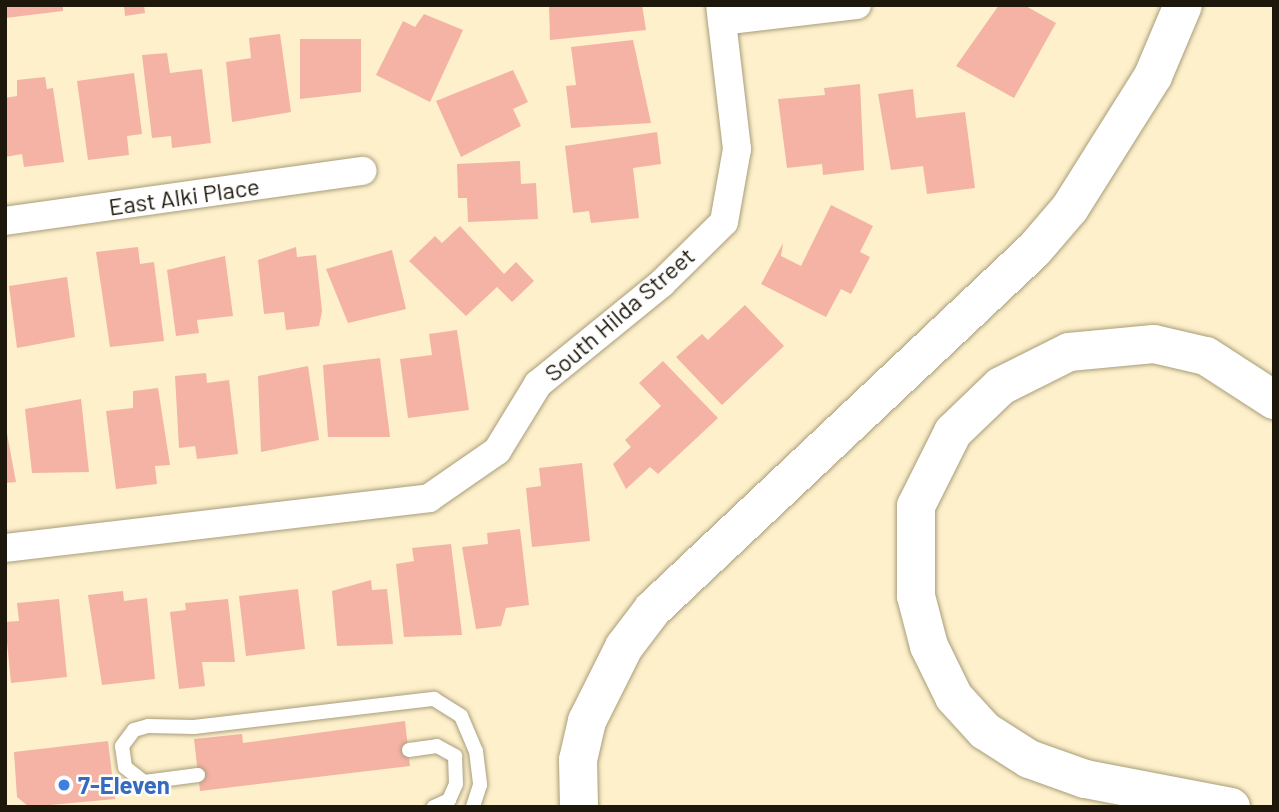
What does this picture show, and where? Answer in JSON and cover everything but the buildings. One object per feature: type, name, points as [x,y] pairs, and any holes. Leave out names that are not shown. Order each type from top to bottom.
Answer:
[{"type":"highway","points":[[579,807],[578,760],[587,721],[624,647],[653,608],[1034,250],[1070,208],[1153,76],[1183,5]]},
{"type":"highway","points":[[1231,807],[1085,779],[1029,759],[985,730],[954,697],[929,646],[916,596],[916,506],[953,432],[1001,386],[1069,352],[1154,344],[1206,356],[1274,400]]},
{"type":"street","points":[[721,13],[857,5]]},
{"type":"street","name":"South Hilda Street","points":[[5,548],[429,498],[497,451],[538,384],[661,284],[724,222],[737,149],[721,13]]},
{"type":"street","name":"East Alki Place","points":[[5,221],[363,171]]},
{"type":"lane","points":[[198,775],[144,782],[125,767],[126,737],[148,726],[194,727],[434,699],[461,716],[476,751],[480,785],[473,807]]},
{"type":"lane","points":[[409,750],[437,746],[455,756],[456,784],[449,800],[435,807]]},
{"type":"place","name":"7-Eleven","points":[[64,785]]}]
